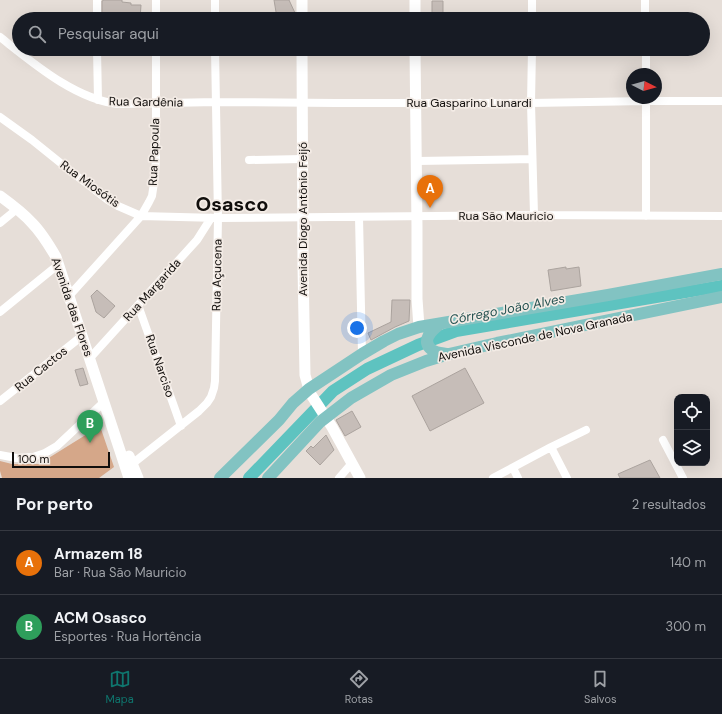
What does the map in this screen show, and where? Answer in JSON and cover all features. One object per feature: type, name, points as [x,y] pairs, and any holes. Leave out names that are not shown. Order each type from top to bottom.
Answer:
[{"type":"main road","points":[[302,0],[302,12]]},
{"type":"main road","points":[[415,0],[415,12]]},
{"type":"main road","name":"Avenida Diogo Antônio Feijó","points":[[302,56],[305,375],[309,391],[360,478]]},
{"type":"main road","points":[[416,56],[417,299],[419,327]]},
{"type":"main road","name":"Avenida das Flores","points":[[0,196],[32,223],[48,242],[56,257],[129,478]]},
{"type":"main road","points":[[220,478],[279,420],[293,403],[362,354],[398,334],[419,327],[438,326],[722,274]]},
{"type":"main road","name":"Avenida Visconde de Nova Granada","points":[[268,478],[323,413],[391,376],[445,353],[722,297]]},
{"type":"main road","points":[[438,326],[429,334],[427,340],[428,345],[432,350],[445,353]]},
{"type":"main road","name":"Avenida das Flores","points":[[115,436],[124,444],[138,478]]},
{"type":"main road","name":"Avenida das Flores","points":[[115,436],[114,448],[122,478]]},
{"type":"street","points":[[97,0],[97,12]]},
{"type":"street","points":[[156,0],[156,12]]},
{"type":"street","points":[[215,0],[215,12]]},
{"type":"street","points":[[532,0],[532,12]]},
{"type":"street","points":[[645,0],[645,12]]},
{"type":"street","name":"Rua Gardênia","points":[[0,37],[12,46]]},
{"type":"street","name":"Rua Gardênia","points":[[25,56],[42,69],[80,93],[109,103],[156,104],[216,102]]},
{"type":"street","points":[[97,56],[98,100]]},
{"type":"street","name":"Rua Papoula","points":[[69,296],[141,216],[150,202],[154,186],[156,158],[156,56]]},
{"type":"street","name":"Rua Açucena","points":[[132,464],[199,411],[211,397],[214,388],[216,362],[214,218],[215,56]]},
{"type":"street","points":[[532,56],[531,103],[534,215]]},
{"type":"street","points":[[646,56],[646,68]]},
{"type":"street","name":"Rua Gasparino Lunardi","points":[[662,100],[722,101]]},
{"type":"street","name":"Rua Gasparino Lunardi","points":[[216,102],[531,103],[626,101]]},
{"type":"street","points":[[646,104],[646,216]]},
{"type":"street","name":"Rua Miosótis","points":[[0,117],[32,140],[108,200],[118,206],[141,216],[214,218]]},
{"type":"street","points":[[417,161],[532,159]]},
{"type":"street","points":[[249,160],[302,160]]},
{"type":"street","points":[[0,223],[17,209]]},
{"type":"street","name":"Rua São Mauricio","points":[[214,218],[534,215],[722,216]]},
{"type":"street","points":[[359,217],[362,354]]},
{"type":"street","name":"Rua Margarida","points":[[90,358],[197,240],[214,218]]},
{"type":"street","points":[[0,312],[58,264]]},
{"type":"street","name":"Rua Narciso","points":[[138,305],[181,426]]},
{"type":"street","name":"Rua Cactos","points":[[0,402],[82,336]]},
{"type":"street","points":[[0,455],[16,458],[34,457],[45,453],[57,446],[104,402]]},
{"type":"street","points":[[493,478],[586,430]]},
{"type":"street","points":[[663,440],[683,478]]},
{"type":"street","points":[[551,447],[567,478]]},
{"type":"street","points":[[339,478],[352,463]]},
{"type":"street","points":[[513,468],[518,478]]},
{"type":"shaded area","points":[[100,426],[114,467],[99,478],[2,478],[0,461],[12,464],[39,464]]},
{"type":"building","points":[[122,0],[122,2],[131,3],[131,5],[141,5],[140,12],[102,12],[102,1]]},
{"type":"building","points":[[274,0],[289,0],[295,12],[276,12]]},
{"type":"building","points":[[432,1],[443,1],[443,12],[432,12]]},
{"type":"building","points":[[566,267],[566,269],[579,267],[581,286],[551,291],[548,270]]},
{"type":"building","points":[[97,290],[115,306],[104,318],[96,312],[91,296]]},
{"type":"building","points":[[392,300],[410,300],[409,321],[371,340],[368,333],[391,322]]},
{"type":"building","points":[[83,368],[88,384],[80,386],[75,370]]},
{"type":"building","points":[[465,368],[484,403],[430,431],[412,396]]},
{"type":"building","points":[[352,411],[361,427],[345,436],[336,420]]},
{"type":"building","points":[[326,435],[334,450],[320,465],[306,451],[311,446],[313,448]]},
{"type":"building","points":[[650,460],[660,478],[620,478],[618,474]]},
{"type":"waterway","name":"Córrego João Alves","points":[[249,478],[333,391],[367,369],[418,345],[456,331],[722,286]]},
{"type":"place","name":"Armazem 18","points":[[430,208]]},
{"type":"place","name":"ACM Osasco","points":[[90,443]]},
{"type":"district","name":"Osasco","points":[[232,204]]}]
